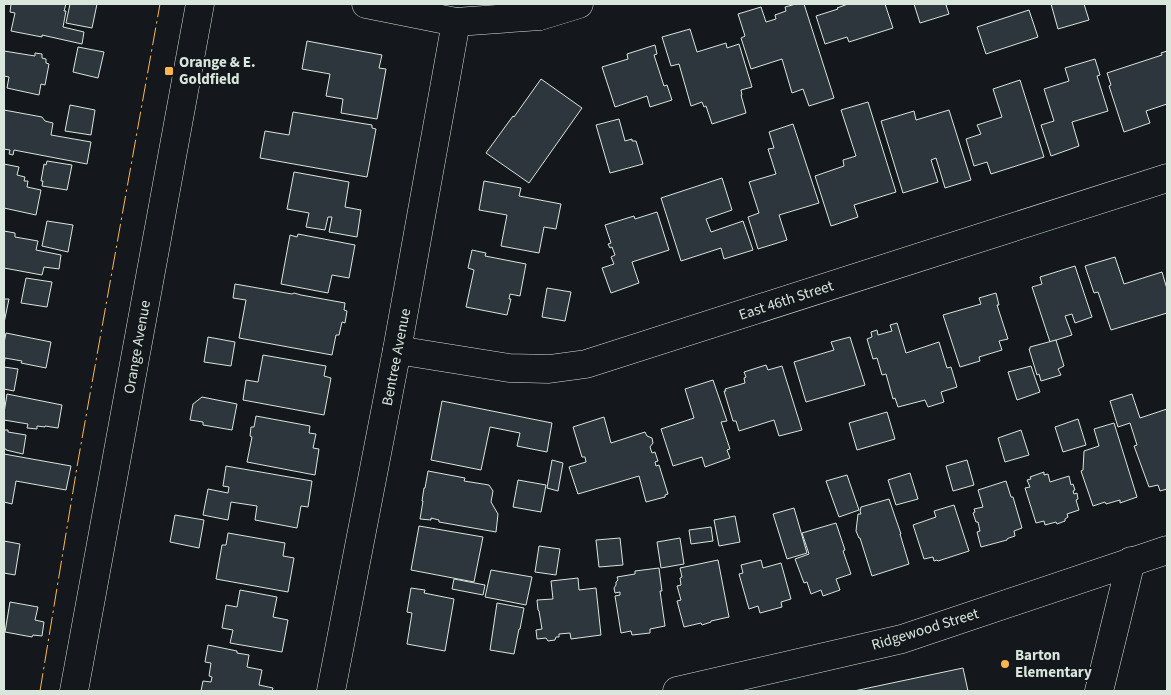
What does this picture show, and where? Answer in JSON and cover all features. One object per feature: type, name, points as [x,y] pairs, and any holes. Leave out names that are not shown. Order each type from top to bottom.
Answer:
[{"type":"street","name":"Orange Avenue","points":[[74,691],[200,4]]},
{"type":"street","points":[[366,4],[456,22],[540,16],[579,4]]},
{"type":"street","name":"Bentree Avenue","points":[[331,691],[398,350],[456,22]]},
{"type":"street","name":"East 46th Street","points":[[398,350],[509,368],[549,369],[586,364],[1167,178]]},
{"type":"street","name":"Ridgewood Street","points":[[677,691],[902,639],[1167,550]]},
{"type":"street","points":[[1099,691],[1131,562]]},
{"type":"building","points":[[11,4],[66,4],[63,27],[84,32],[82,44],[42,35],[42,37],[11,31],[15,13],[10,12]]},
{"type":"building","points":[[70,4],[97,4],[92,28],[66,23]]},
{"type":"building","points":[[804,4],[834,98],[809,106],[803,89],[792,93],[782,59],[751,69],[741,38],[745,36],[738,14],[761,7],[766,22],[776,19],[775,15],[786,11],[785,7]]},
{"type":"building","points":[[848,4],[885,4],[893,28],[849,42],[847,37],[825,44],[816,16]]},
{"type":"building","points":[[914,4],[950,4],[946,5],[949,14],[920,23]]},
{"type":"building","points":[[1051,4],[1084,4],[1089,20],[1058,29]]},
{"type":"building","points":[[1029,10],[1038,37],[986,54],[977,27]]},
{"type":"building","points":[[690,29],[697,52],[726,43],[727,48],[739,44],[752,87],[741,90],[746,113],[712,124],[706,106],[704,107],[702,102],[691,106],[679,64],[671,66],[662,37]]},
{"type":"building","points":[[307,41],[382,55],[379,68],[386,69],[377,119],[341,113],[343,99],[326,96],[330,74],[302,69]]},
{"type":"building","points":[[655,45],[657,54],[654,55],[664,86],[667,85],[672,100],[650,107],[647,96],[615,107],[602,67],[628,59],[627,54]]},
{"type":"building","points":[[78,47],[104,52],[98,78],[73,72]]},
{"type":"building","points":[[4,51],[35,56],[35,53],[42,54],[42,58],[46,59],[46,63],[49,64],[45,85],[41,84],[39,95],[7,88],[9,77],[4,76]]},
{"type":"building","points":[[1167,51],[1167,104],[1146,111],[1150,123],[1124,132],[1109,86],[1111,85],[1107,73],[1162,55],[1161,53]]},
{"type":"building","points":[[1095,59],[1100,75],[1097,76],[1108,111],[1072,122],[1079,146],[1051,156],[1041,125],[1054,121],[1044,89],[1069,81],[1065,68]]},
{"type":"building","points":[[541,79],[582,108],[529,183],[486,153]]},
{"type":"building","points":[[1020,80],[1044,157],[991,174],[987,162],[974,166],[966,139],[981,134],[977,125],[1002,117],[993,89]]},
{"type":"building","points":[[868,102],[896,192],[854,205],[858,217],[831,226],[815,176],[844,166],[843,160],[856,156],[841,110]]},
{"type":"building","points":[[70,105],[95,110],[91,135],[65,131]]},
{"type":"building","points":[[4,110],[42,117],[45,121],[53,123],[51,135],[91,142],[87,164],[14,150],[13,155],[9,154],[10,150],[4,149]]},
{"type":"building","points":[[949,110],[971,180],[945,188],[936,158],[931,160],[938,182],[903,193],[881,121],[914,111],[916,120]]},
{"type":"building","points":[[293,112],[372,125],[372,128],[376,129],[367,177],[260,158],[265,131],[289,135]]},
{"type":"building","points":[[619,119],[625,141],[632,139],[632,141],[636,141],[643,164],[610,173],[596,125]]},
{"type":"building","points":[[793,124],[819,203],[779,215],[787,240],[758,249],[748,217],[759,213],[749,182],[776,174],[768,149],[774,148],[769,132]]},
{"type":"building","points":[[47,161],[72,165],[67,190],[42,186],[44,164],[46,165]]},
{"type":"building","points":[[4,164],[19,167],[17,175],[25,177],[24,181],[28,181],[27,187],[41,190],[36,215],[4,208]]},
{"type":"building","points":[[294,172],[349,182],[345,207],[361,210],[357,237],[329,232],[332,217],[328,217],[325,230],[306,227],[309,213],[287,209]]},
{"type":"building","points":[[722,178],[732,210],[706,219],[711,232],[743,221],[753,250],[724,259],[721,248],[681,261],[661,198]]},
{"type":"building","points":[[484,181],[521,188],[519,196],[561,204],[556,229],[544,227],[539,253],[501,246],[507,215],[479,210]]},
{"type":"building","points":[[657,212],[669,250],[632,262],[639,283],[611,293],[602,268],[614,264],[611,257],[615,255],[612,247],[610,248],[608,244],[611,243],[605,225],[634,216],[635,219]]},
{"type":"building","points":[[47,221],[73,225],[68,252],[42,246]]},
{"type":"building","points":[[4,231],[15,233],[15,237],[38,241],[36,250],[61,255],[59,269],[44,267],[42,275],[4,268]]},
{"type":"building","points":[[298,234],[355,245],[349,278],[332,275],[328,293],[281,284],[290,235],[297,237]]},
{"type":"building","points":[[472,250],[486,253],[485,256],[526,264],[520,296],[510,294],[509,299],[511,299],[507,315],[466,307],[474,270],[468,268]]},
{"type":"building","points":[[1115,257],[1124,284],[1162,272],[1167,289],[1167,313],[1111,330],[1098,292],[1094,293],[1085,266]]},
{"type":"building","points":[[1075,266],[1092,317],[1075,323],[1072,314],[1065,316],[1072,335],[1050,342],[1032,287],[1042,284],[1040,277]]},
{"type":"building","points":[[26,278],[52,282],[47,307],[21,303]]},
{"type":"building","points":[[235,284],[345,303],[344,310],[347,311],[345,323],[342,322],[339,335],[336,335],[332,355],[239,338],[246,300],[233,298]]},
{"type":"building","points":[[547,288],[571,292],[565,321],[542,317]]},
{"type":"building","points":[[996,293],[999,305],[997,305],[1008,339],[999,341],[1002,350],[979,357],[980,361],[960,367],[943,315],[981,304],[979,298]]},
{"type":"building","points":[[4,299],[9,299],[4,323]]},
{"type":"building","points":[[897,323],[906,353],[939,342],[947,368],[951,367],[957,387],[941,392],[944,402],[928,407],[925,400],[898,407],[895,398],[893,399],[886,374],[882,375],[877,358],[873,359],[867,339],[872,337],[871,332],[877,330],[878,335],[892,331],[890,325]]},
{"type":"building","points":[[6,333],[51,342],[46,368],[5,358],[4,366]]},
{"type":"building","points":[[208,337],[235,342],[231,366],[204,362]]},
{"type":"building","points":[[850,337],[865,385],[806,402],[794,362],[834,350],[831,342]]},
{"type":"building","points":[[1056,340],[1064,366],[1058,369],[1061,375],[1041,381],[1039,374],[1037,375],[1029,349],[1030,347]]},
{"type":"building","points":[[263,355],[326,366],[324,376],[331,378],[324,415],[243,400],[246,380],[258,382]]},
{"type":"building","points":[[766,365],[768,370],[782,366],[802,430],[779,436],[774,420],[739,431],[736,421],[733,421],[725,389],[745,383],[744,378],[746,377],[744,372]]},
{"type":"building","points":[[1031,366],[1040,392],[1017,400],[1008,372]]},
{"type":"building","points":[[4,367],[18,369],[14,391],[4,389]]},
{"type":"building","points":[[713,380],[727,421],[721,422],[730,449],[727,450],[730,458],[705,467],[702,457],[673,466],[661,429],[694,418],[685,389]]},
{"type":"building","points":[[7,394],[62,405],[58,428],[37,426],[37,429],[27,428],[28,424],[4,420]]},
{"type":"building","points":[[1132,394],[1140,418],[1167,409],[1167,489],[1160,491],[1158,485],[1149,487],[1134,446],[1137,445],[1130,423],[1118,427],[1110,401]]},
{"type":"building","points":[[202,397],[237,404],[232,430],[203,425],[203,422],[190,420],[193,404]]},
{"type":"building","points":[[442,401],[552,423],[547,452],[517,446],[520,433],[490,427],[481,470],[431,460]]},
{"type":"building","points":[[887,412],[895,439],[857,450],[849,423]]},
{"type":"building","points":[[256,416],[310,426],[309,433],[316,434],[313,448],[319,449],[315,475],[247,462],[252,437],[250,436],[251,427],[254,427]]},
{"type":"building","points":[[604,417],[611,443],[645,432],[647,436],[652,438],[653,443],[650,447],[652,453],[655,452],[658,461],[655,462],[656,466],[659,465],[668,494],[665,497],[646,502],[639,476],[578,494],[569,467],[586,462],[585,457],[582,457],[573,427]]},
{"type":"building","points":[[1078,419],[1086,445],[1063,452],[1055,427]]},
{"type":"building","points":[[1114,423],[1137,497],[1120,503],[1120,500],[1093,506],[1081,471],[1083,470],[1084,451],[1099,446],[1094,429]]},
{"type":"building","points":[[4,430],[26,435],[23,454],[4,449]]},
{"type":"building","points":[[1021,430],[1029,455],[1005,462],[998,438]]},
{"type":"building","points":[[4,454],[71,466],[66,490],[16,481],[12,504],[4,502]]},
{"type":"building","points":[[552,460],[563,463],[558,491],[547,488]]},
{"type":"building","points":[[967,460],[974,485],[953,491],[946,466]]},
{"type":"building","points":[[226,466],[312,481],[308,507],[301,506],[297,528],[255,520],[257,506],[231,502],[228,520],[203,515],[208,489],[228,493],[229,487],[223,486]]},
{"type":"building","points":[[428,471],[465,478],[464,481],[489,485],[493,491],[491,502],[498,514],[496,532],[439,522],[439,520],[431,518],[431,520],[420,519]]},
{"type":"building","points":[[1044,472],[1044,475],[1048,474],[1050,482],[1069,476],[1071,485],[1073,484],[1075,490],[1073,491],[1074,494],[1077,493],[1078,499],[1076,500],[1079,510],[1067,514],[1068,517],[1065,521],[1057,524],[1056,522],[1045,525],[1044,521],[1036,523],[1025,488],[1030,487],[1027,480],[1031,479],[1030,477]]},
{"type":"building","points":[[910,473],[918,499],[896,505],[888,480]]},
{"type":"building","points":[[847,475],[859,510],[839,517],[826,481]]},
{"type":"building","points":[[518,480],[546,485],[541,512],[513,507]]},
{"type":"building","points":[[1006,481],[1022,528],[1014,531],[1015,536],[1007,540],[981,547],[977,532],[980,531],[978,522],[976,522],[973,513],[975,512],[974,509],[983,507],[978,490]]},
{"type":"building","points":[[889,499],[909,564],[872,576],[856,531],[858,514],[861,514],[861,507]]},
{"type":"building","points":[[954,505],[969,551],[938,561],[934,561],[933,557],[924,559],[913,525],[936,517],[934,511]]},
{"type":"building","points":[[794,508],[807,553],[787,559],[773,514]]},
{"type":"building","points":[[175,515],[204,520],[199,548],[170,542]]},
{"type":"building","points":[[735,516],[740,542],[719,546],[714,520]]},
{"type":"building","points":[[836,523],[851,574],[836,579],[840,590],[823,596],[821,590],[811,594],[807,582],[804,583],[795,559],[809,554],[802,533]]},
{"type":"building","points":[[419,526],[483,537],[474,582],[411,570]]},
{"type":"building","points":[[711,527],[713,541],[691,544],[689,530]]},
{"type":"building","points":[[228,533],[285,543],[283,556],[294,558],[288,592],[216,579],[222,545],[226,545]]},
{"type":"building","points":[[620,538],[623,565],[599,567],[596,540]]},
{"type":"building","points":[[680,538],[684,564],[661,568],[657,542]]},
{"type":"building","points":[[4,541],[20,544],[15,575],[4,573]]},
{"type":"building","points":[[539,546],[560,549],[556,575],[535,572]]},
{"type":"building","points":[[718,560],[729,617],[702,625],[701,623],[684,627],[677,601],[681,600],[677,586],[681,585],[680,568]]},
{"type":"building","points":[[761,560],[763,568],[781,563],[791,599],[781,602],[782,607],[760,613],[758,606],[749,609],[739,574],[743,573],[741,565]]},
{"type":"building","points":[[659,568],[665,626],[650,629],[650,633],[632,635],[631,631],[621,633],[615,596],[620,595],[620,592],[615,593],[614,588],[618,580],[617,577],[635,574],[635,571]]},
{"type":"building","points":[[491,570],[532,577],[526,605],[485,597]]},
{"type":"building","points":[[578,578],[579,590],[596,588],[601,635],[571,639],[570,633],[559,634],[559,637],[556,637],[555,640],[537,639],[536,630],[542,629],[537,600],[553,599],[551,581]]},
{"type":"building","points":[[454,579],[485,585],[483,595],[452,589]]},
{"type":"building","points":[[411,588],[425,590],[424,593],[454,599],[445,651],[407,644],[412,613],[407,612]]},
{"type":"building","points":[[240,590],[277,597],[273,617],[288,620],[282,652],[230,643],[233,630],[222,628],[226,605],[237,607]]},
{"type":"building","points":[[10,602],[38,607],[35,620],[44,622],[42,636],[33,635],[32,637],[5,632]]},
{"type":"building","points":[[497,603],[524,608],[514,654],[490,650]]},
{"type":"building","points":[[208,645],[249,655],[247,667],[262,670],[259,685],[273,688],[272,691],[201,691],[203,681],[211,682],[212,677],[209,676],[211,663],[205,662]]},
{"type":"building","points":[[963,668],[968,691],[854,691]]},
{"type":"power","points":[[40,691],[78,461],[160,4]]},
{"type":"place","name":"Orange & E. Goldfield","points":[[169,71]]},
{"type":"place","name":"Barton Elementary","points":[[1005,664]]}]
